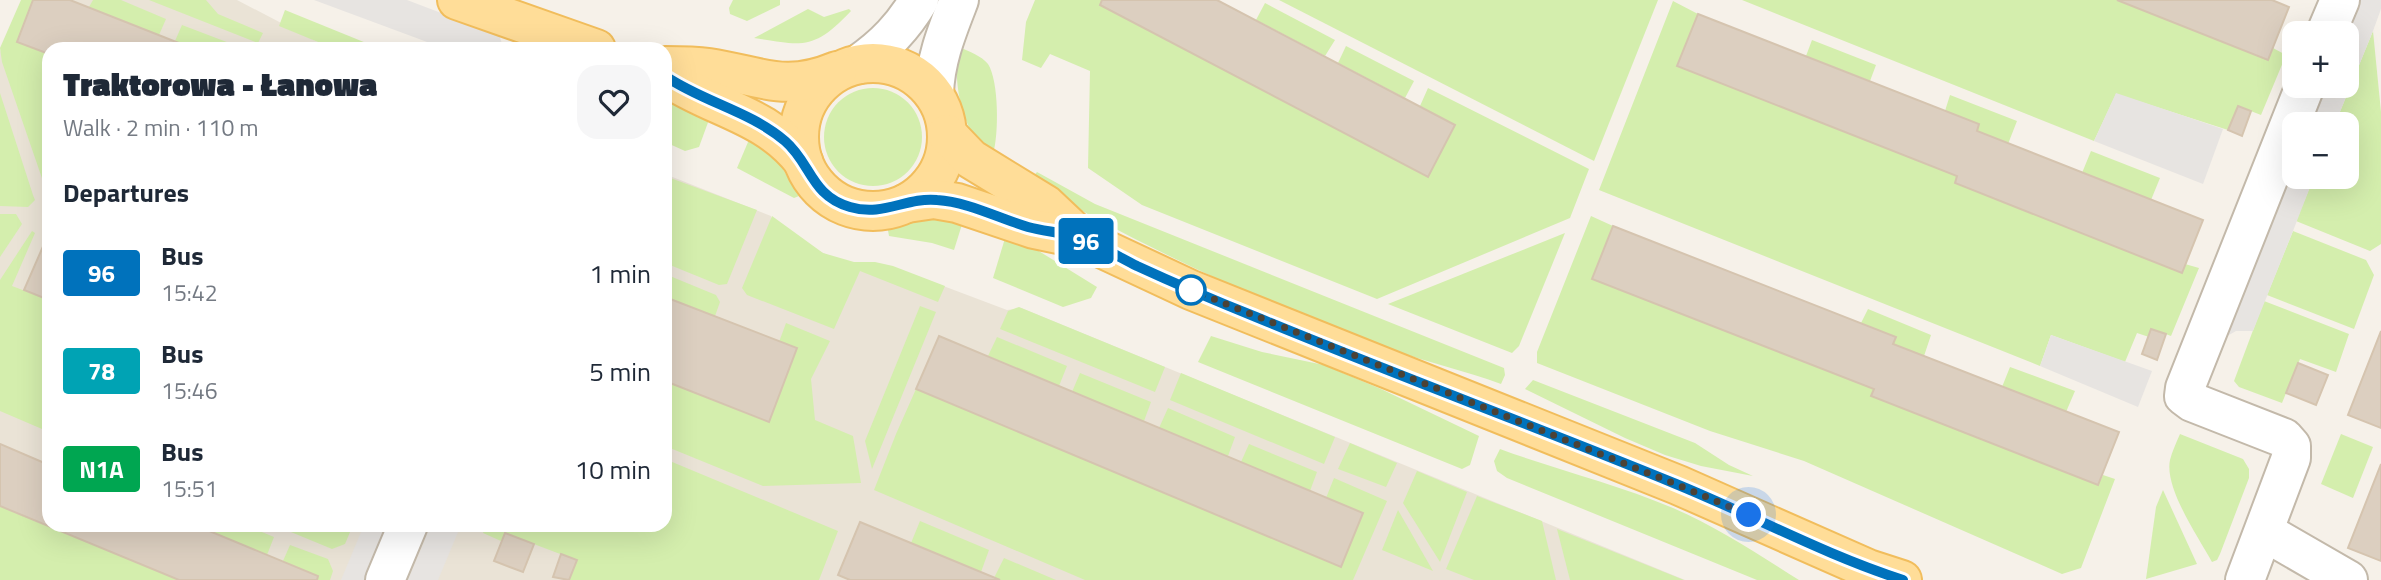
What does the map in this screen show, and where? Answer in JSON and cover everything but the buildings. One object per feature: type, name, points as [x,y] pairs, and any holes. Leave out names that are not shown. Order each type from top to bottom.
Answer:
[{"type":"main road","points":[[457,0],[576,42]]},
{"type":"main road","points":[[672,66],[709,68],[781,83],[815,81],[849,67],[880,63],[900,68],[919,78],[934,94],[943,113],[947,134],[945,155],[937,174],[924,191],[907,203]]},
{"type":"main road","points":[[849,67],[822,83],[809,100],[801,120],[799,141],[803,161],[812,180],[827,195],[845,206],[866,211],[887,210],[907,203],[934,199],[957,203],[1034,229],[1082,239],[1191,290],[1678,485],[1884,576]]},
{"type":"main road","points":[[672,80],[700,97],[770,129],[789,144],[803,161]]},
{"type":"main road","points":[[947,134],[971,159],[1046,205],[1082,239]]},
{"type":"street","points":[[849,67],[881,48],[895,34],[919,0]]},
{"type":"street","points":[[934,94],[934,74],[939,54],[959,0]]},
{"type":"street","points":[[2331,21],[2340,0]]},
{"type":"street","points":[[2245,580],[2291,458],[2291,446],[2284,438],[2192,402],[2184,396],[2193,366],[2300,98]]},
{"type":"street","points":[[2265,531],[2348,580]]},
{"type":"street","points":[[385,580],[405,532]]},
{"type":"shaded area","points":[[22,0],[237,0],[318,42],[42,42],[42,532],[672,532],[672,177],[771,216],[772,228],[848,265],[893,267],[1007,310],[1021,308],[1685,580],[0,580],[0,52]]},
{"type":"shaded area","points":[[314,0],[407,0],[499,35],[502,42],[427,42]]},
{"type":"shaded area","points":[[2356,0],[2381,0],[2381,9],[2359,65],[2359,21],[2350,21]]},
{"type":"shaded area","points":[[2116,93],[2223,129],[2203,184],[2094,141]]},
{"type":"shaded area","points":[[2317,98],[2346,98],[2340,112],[2312,112]]},
{"type":"shaded area","points":[[2282,186],[2282,189],[2309,189],[2253,331],[2236,331],[2222,339]]},
{"type":"shaded area","points":[[2051,335],[2152,371],[2138,407],[2040,366]]},
{"type":"shaded area","points":[[361,532],[390,532],[370,580],[341,580]]},
{"type":"shaded area","points":[[428,532],[458,532],[438,580],[408,580]]},
{"type":"green space","points":[[21,0],[33,0],[17,42],[42,51],[42,178],[2,62],[0,48]]},
{"type":"green space","points":[[93,0],[121,0],[166,19],[159,35],[89,7]]},
{"type":"green space","points":[[149,0],[206,0],[218,14],[263,33],[258,42]]},
{"type":"green space","points":[[733,0],[780,0],[780,5],[747,21],[730,14],[729,8]]},
{"type":"green space","points":[[1035,0],[1102,0],[1100,5],[1428,176],[1455,125],[1420,106],[1428,88],[1589,169],[1570,218],[1377,299],[1142,205],[1088,168],[1090,71],[1050,54],[1041,68],[1022,60],[1026,22]]},
{"type":"green space","points":[[1279,0],[1658,0],[1594,161]]},
{"type":"green space","points":[[1742,0],[2122,0],[2268,60],[2273,48],[2282,53],[2282,65],[2261,115],[2238,106],[2228,130],[2116,94],[2094,141]]},
{"type":"green space","points":[[1673,1],[1698,14],[1678,65],[1957,176],[1955,183],[2182,272],[2185,264],[2199,268],[2171,336],[2152,329],[2149,337],[2137,333],[2125,362],[2051,335],[2040,366],[1599,190]]},
{"type":"green space","points":[[1265,3],[1335,40],[1325,56],[1256,20]]},
{"type":"green space","points":[[808,9],[824,17],[849,9],[851,11],[827,33],[807,42],[785,43],[754,38]]},
{"type":"green space","points":[[285,10],[364,42],[318,42],[279,26]]},
{"type":"green space","points":[[182,25],[227,42],[177,42],[175,41]]},
{"type":"green space","points":[[2373,31],[2381,112],[2381,244],[2370,251],[2296,221],[2309,189],[2359,189],[2359,112],[2340,112],[2346,98],[2359,98],[2359,65]]},
{"type":"green space","points":[[1812,40],[1876,65],[1870,81],[1806,56]]},
{"type":"green space","points":[[1346,46],[1414,81],[1405,98],[1338,63]]},
{"type":"green space","points":[[959,47],[982,59],[992,72],[997,108],[993,154],[976,138],[965,119],[957,82]]},
{"type":"green space","points":[[863,88],[883,88],[908,102],[919,118],[922,137],[919,156],[908,172],[883,186],[863,186],[846,178],[832,164],[824,147],[824,127],[832,110],[846,96]]},
{"type":"green space","points":[[0,93],[35,200],[28,207],[0,206]]},
{"type":"green space","points":[[1950,95],[2017,121],[2008,144],[1977,131],[1979,124],[1945,111]]},
{"type":"green space","points":[[672,102],[710,117],[699,147],[685,151],[672,145]]},
{"type":"green space","points":[[751,135],[777,159],[799,196],[794,198],[737,168]]},
{"type":"green space","points":[[2091,151],[2160,178],[2151,200],[2082,173]]},
{"type":"green space","points":[[1037,172],[1095,204],[1504,368],[1505,375],[1501,384],[1347,333],[1207,274],[1029,181]]},
{"type":"green space","points":[[672,179],[757,210],[727,284],[719,285],[672,266]]},
{"type":"green space","points":[[0,214],[16,214],[22,224],[0,257]]},
{"type":"green space","points":[[934,215],[964,218],[954,250],[932,243],[889,236],[887,225]]},
{"type":"green space","points":[[772,216],[823,253],[854,262],[875,262],[893,266],[945,286],[938,302],[860,271],[834,329],[747,295],[742,288]]},
{"type":"green space","points":[[1591,216],[1613,226],[1592,279],[1874,389],[1872,396],[2098,485],[2103,475],[2115,479],[2081,568],[2062,574],[1804,461],[1710,431],[1537,363],[1537,352]]},
{"type":"green space","points":[[32,231],[35,233],[12,286],[42,297],[42,429],[0,411],[0,280]]},
{"type":"green space","points":[[2293,231],[2366,260],[2374,275],[2354,329],[2267,295]]},
{"type":"green space","points":[[1565,233],[1519,346],[1512,353],[1388,304]]},
{"type":"green space","points":[[1006,235],[1029,245],[1097,287],[1091,298],[1063,307],[993,278]]},
{"type":"green space","points":[[672,277],[716,295],[720,302],[715,316],[672,300]]},
{"type":"green space","points":[[2264,301],[2349,334],[2336,372],[2300,359],[2282,403],[2239,387],[2234,381]]},
{"type":"green space","points":[[920,306],[936,312],[872,469],[865,441]]},
{"type":"green space","points":[[1019,307],[1165,367],[1155,392],[1000,329],[1008,311]]},
{"type":"green space","points":[[1868,309],[1931,335],[1924,356],[1893,344],[1895,337],[1861,323]]},
{"type":"green space","points":[[786,323],[830,341],[811,379],[815,420],[853,436],[861,483],[763,486],[672,449],[672,384],[768,422],[797,349],[779,342]]},
{"type":"green space","points":[[1211,336],[1262,352],[1324,365],[1479,436],[1470,465],[1462,469],[1198,362]]},
{"type":"green space","points":[[997,337],[1067,366],[1059,386],[988,356]]},
{"type":"green space","points":[[2010,367],[2075,391],[2066,412],[2002,387]]},
{"type":"green space","points":[[1080,373],[1151,402],[1144,421],[1072,392]]},
{"type":"green space","points":[[1181,373],[1335,437],[1324,464],[1170,400]]},
{"type":"green space","points":[[1533,380],[1695,443],[1729,465],[1753,476],[1701,466],[1665,455],[1625,438],[1525,389]]},
{"type":"green space","points":[[916,389],[1341,567],[1363,513],[1326,498],[1334,478],[1387,501],[1353,580],[1085,580],[874,490]]},
{"type":"green space","points":[[1168,408],[1235,437],[1228,456],[1159,428]]},
{"type":"green space","points":[[2180,434],[2243,459],[2249,469],[2249,478],[2220,554],[2217,560],[2212,562],[2172,484],[2170,460]]},
{"type":"green space","points":[[2341,434],[2373,447],[2353,498],[2321,484]]},
{"type":"green space","points":[[1350,443],[1397,463],[1386,487],[1338,469]]},
{"type":"green space","points":[[1249,444],[1317,472],[1310,491],[1241,462]]},
{"type":"green space","points":[[1500,449],[1630,492],[1689,515],[1799,580],[1757,580],[1507,478],[1497,471],[1494,461]]},
{"type":"green space","points":[[672,462],[838,531],[819,580],[569,580],[576,560],[505,533],[501,541],[483,533],[672,532]]},
{"type":"green space","points":[[1417,471],[1467,492],[1440,562],[1403,503]]},
{"type":"green space","points":[[2163,490],[2197,564],[2146,579],[2156,507]]},
{"type":"green space","points":[[1477,496],[1542,521],[1556,580],[1474,580],[1446,569]]},
{"type":"green space","points":[[0,506],[42,523],[42,532],[63,532],[179,580],[0,580]]},
{"type":"green space","points":[[1398,510],[1433,571],[1382,550]]},
{"type":"green space","points":[[920,521],[989,550],[981,572],[911,543]]},
{"type":"green space","points":[[1557,529],[1684,580],[1570,580]]},
{"type":"green space","points":[[211,532],[262,532],[274,537],[267,555]]},
{"type":"green space","points":[[291,532],[350,532],[345,544],[332,549]]},
{"type":"green space","points":[[290,545],[328,559],[333,571],[330,580],[317,580],[318,576],[283,561]]},
{"type":"green space","points":[[1004,558],[1056,580],[994,578]]},
{"type":"bus line","name":"96","points":[[672,81],[770,129],[789,144],[803,161],[812,180],[827,195],[845,206],[866,211],[887,210],[907,203],[934,199],[957,203],[1034,229],[1082,239],[1191,290],[1678,485],[1868,569],[1903,580]]},
{"type":"route","points":[[1191,290],[1749,515]]}]
